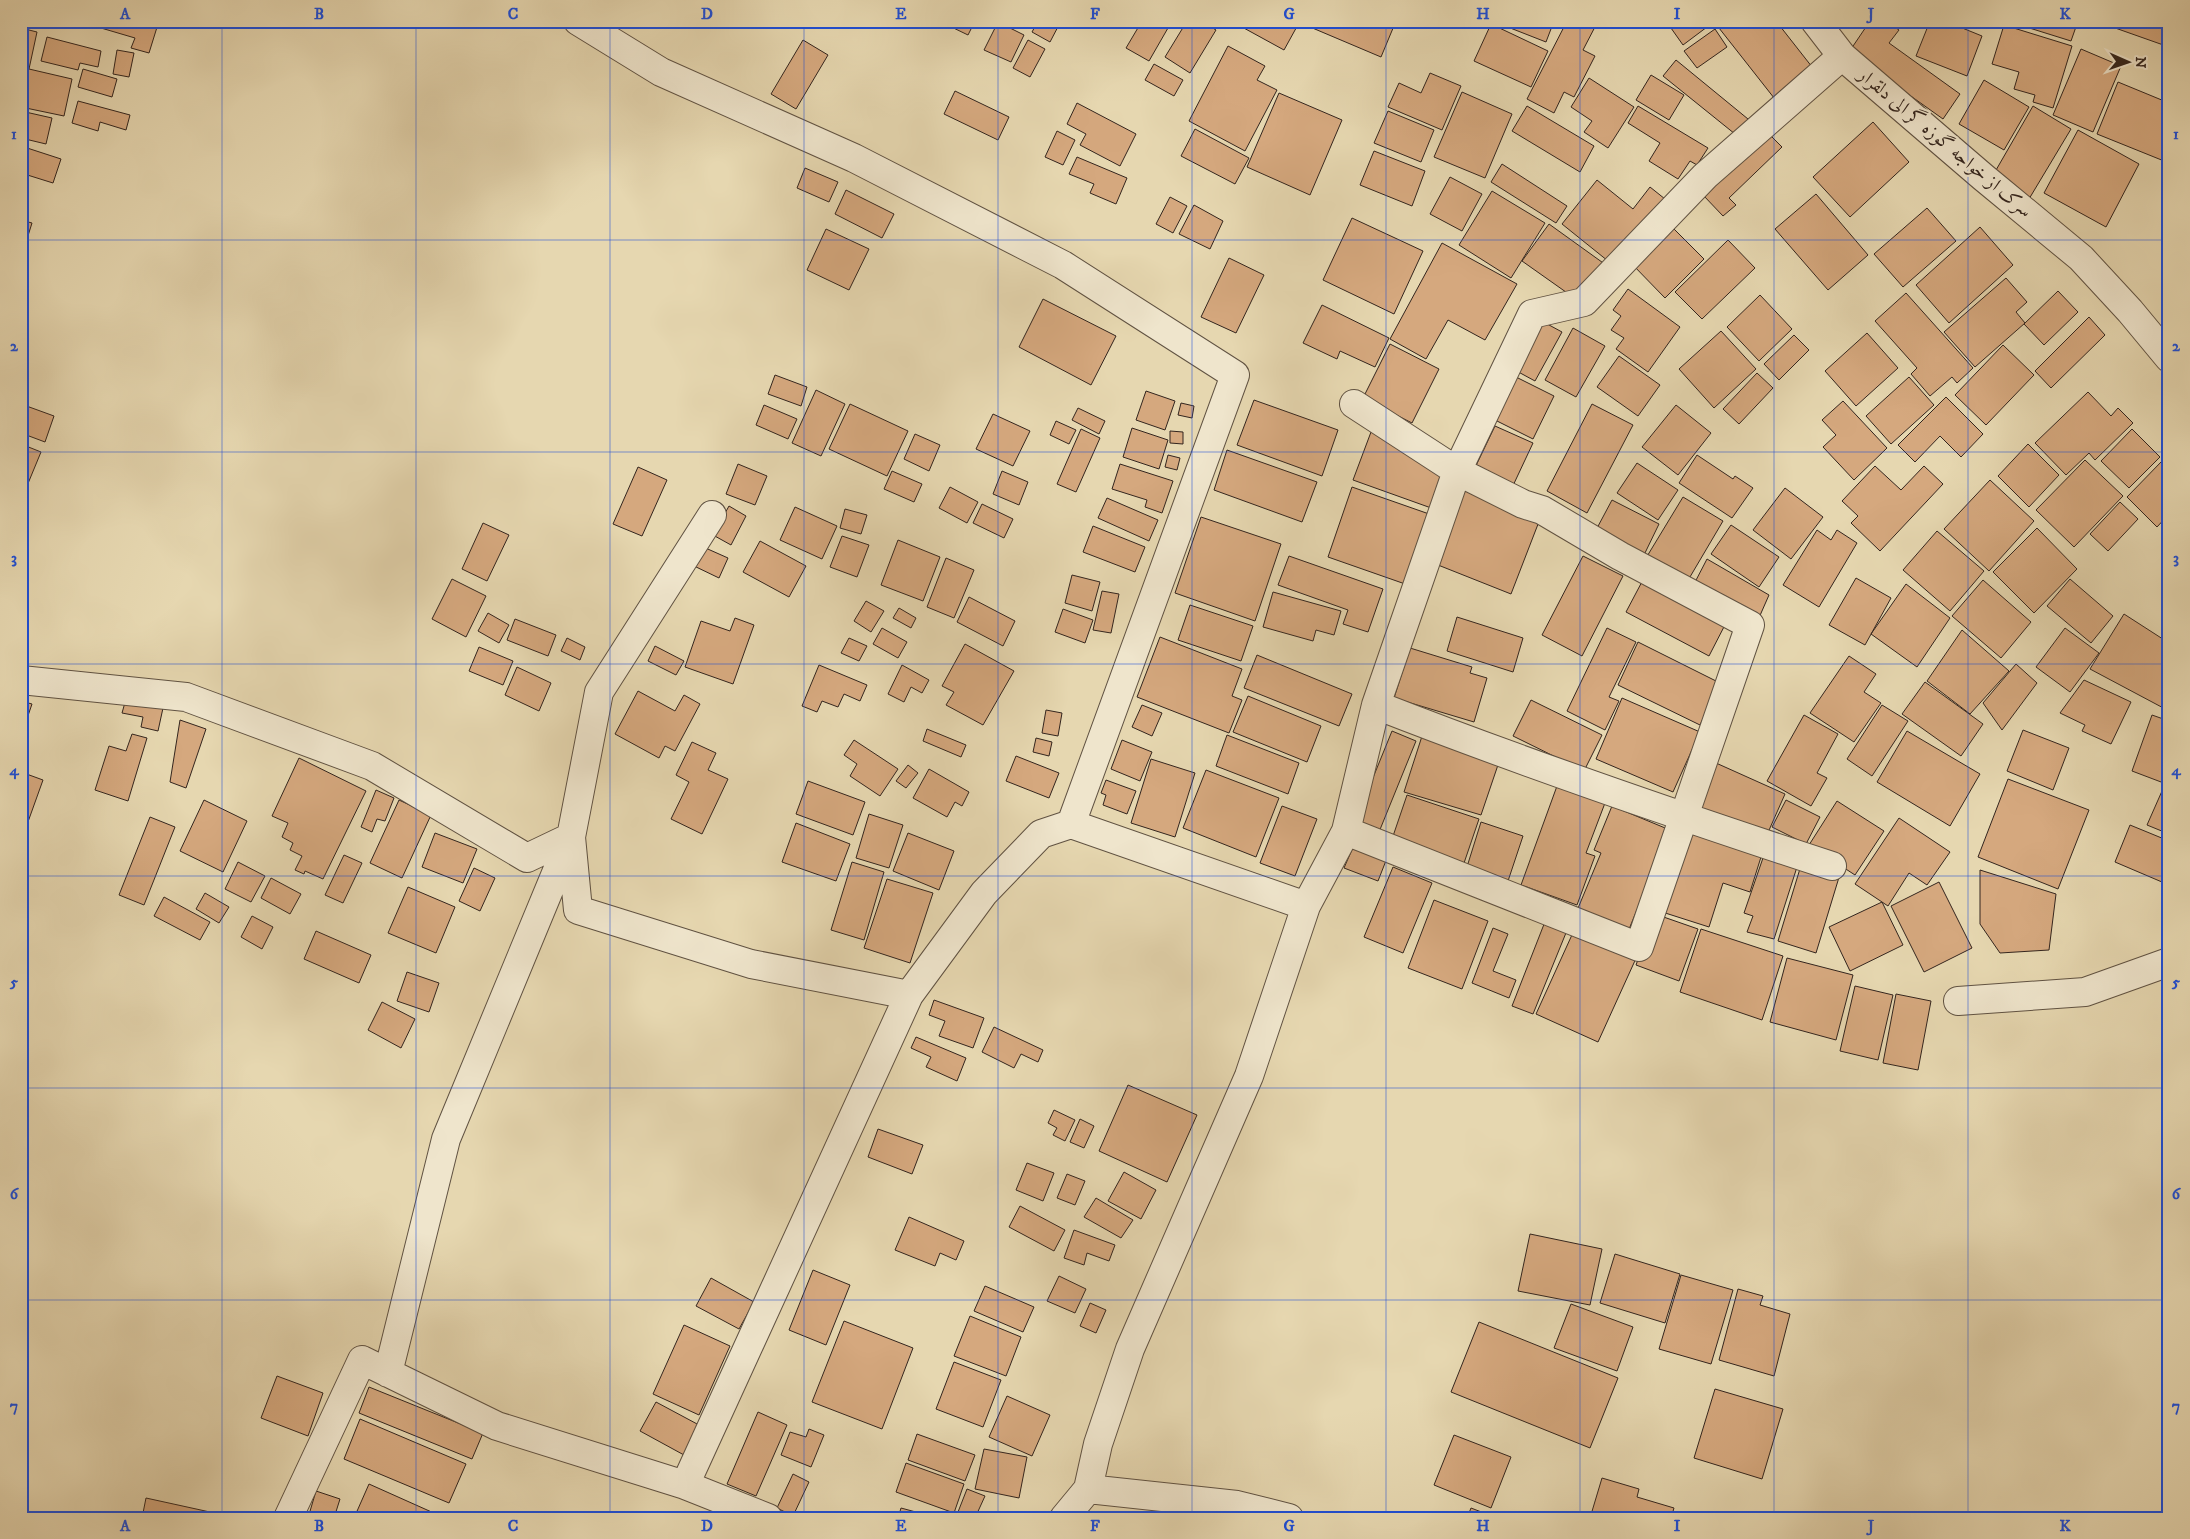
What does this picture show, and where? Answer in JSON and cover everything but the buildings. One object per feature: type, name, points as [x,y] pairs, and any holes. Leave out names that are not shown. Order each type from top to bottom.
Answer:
[{"type":"street","points":[[578,21],[661,72],[854,158],[1063,265],[1235,376],[1072,824]]},
{"type":"street","name":"سرک از خواجه گوزه گر الی دلقرار","points":[[1815,21],[1842,56],[2081,258],[2130,311],[2169,358]]},
{"type":"street","points":[[1064,1518],[1088,1489],[1098,1444],[1130,1349],[1249,1076],[1306,906],[1346,831],[1376,706],[1457,471],[1532,314],[1584,302],[1705,176],[1842,56]]},
{"type":"street","points":[[1346,831],[1639,947],[1750,625],[1620,556],[1542,510],[1523,504],[1457,471],[1354,404]]},
{"type":"street","points":[[388,1373],[446,1139],[571,837],[599,692],[712,515]]},
{"type":"street","points":[[21,680],[186,697],[372,766],[527,858],[571,837]]},
{"type":"street","points":[[1376,706],[1492,751],[1685,818],[1832,866]]},
{"type":"street","points":[[685,1485],[908,996],[984,893],[1041,834],[1072,824],[1306,906]]},
{"type":"street","points":[[571,837],[578,910],[751,964],[908,996]]},
{"type":"street","points":[[1958,1001],[2085,992],[2169,962]]},
{"type":"street","points":[[288,1518],[362,1360],[497,1426],[685,1485],[768,1518]]},
{"type":"street","points":[[1088,1489],[1289,1518]]}]
